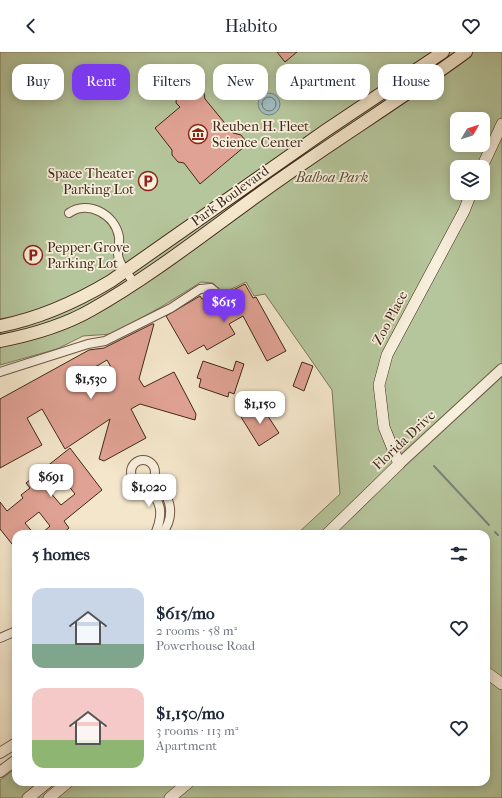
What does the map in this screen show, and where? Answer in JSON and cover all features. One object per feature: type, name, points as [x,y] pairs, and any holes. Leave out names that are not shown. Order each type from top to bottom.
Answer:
[{"type":"main road","name":"Park Boulevard","points":[[0,326],[23,322],[49,313],[84,297],[126,271],[318,135],[442,52]]},
{"type":"main road","name":"Park Boulevard","points":[[0,341],[26,336],[55,327],[90,311],[134,283],[282,178],[466,52]]},
{"type":"main road","points":[[485,160],[502,124]]},
{"type":"main road","name":"Zoo Place","points":[[399,464],[384,427],[379,385],[387,355],[464,211],[468,200]]},
{"type":"main road","name":"Florida Drive","points":[[331,530],[399,464]]},
{"type":"main road","points":[[490,675],[502,684]]},
{"type":"main road","points":[[28,798],[43,786]]},
{"type":"main road","points":[[49,798],[63,786]]},
{"type":"main road","points":[[170,798],[184,786]]},
{"type":"street","points":[[69,214],[78,208],[90,208],[100,212],[111,221],[119,238],[119,260],[134,283]]},
{"type":"street","points":[[0,372],[88,344],[105,341],[171,308],[200,289],[211,288],[216,292]]},
{"type":"street","name":"Florida Drive","points":[[399,464],[502,369]]},
{"type":"street","points":[[154,476],[147,483],[139,483],[132,478],[131,470],[136,463],[144,461],[151,464],[153,467],[154,476],[165,490],[171,505],[170,518],[164,530]]},
{"type":"street","points":[[147,483],[160,506],[161,519],[157,530]]},
{"type":"street","points":[[0,638],[12,633]]},
{"type":"street","points":[[0,753],[12,746]]},
{"type":"street","points":[[0,772],[12,763]]},
{"type":"green space","name":"Balboa Park","points":[[0,52],[502,52],[502,798],[0,798],[0,780],[12,771],[12,786],[490,786],[490,530],[301,530],[340,494],[332,390],[265,294],[254,296],[246,282],[223,293],[213,283],[201,282],[161,307],[112,334],[83,336],[57,349],[0,365]]},
{"type":"water","points":[[268,93],[276,96],[276,100],[279,100],[280,104],[277,112],[269,115],[261,112],[258,104],[259,100],[268,100]]},
{"type":"building","points":[[277,52],[297,52],[285,62]]},
{"type":"building","name":"Reuben H. Fleet Science Center","points":[[205,99],[233,133],[241,135],[245,140],[244,147],[200,184],[184,163],[178,162],[172,155],[172,150],[155,128],[180,107],[176,103],[176,100]]},
{"type":"building","points":[[245,284],[253,298],[256,297],[286,351],[267,361],[243,316],[229,324],[235,334],[207,350],[204,345],[188,354],[166,316],[200,296],[202,299],[211,295],[223,314],[235,307],[227,293]]},
{"type":"building","points":[[154,324],[139,379],[144,387],[174,372],[196,414],[195,420],[140,404],[131,409],[146,438],[104,461],[99,459],[110,419],[65,449],[42,409],[27,418],[42,445],[0,468],[0,399],[89,350],[104,348]],"holes":[[[107,360],[112,369],[96,379],[90,370]]]},
{"type":"building","points":[[203,361],[233,371],[236,361],[244,364],[234,394],[229,392],[228,397],[199,387],[201,379],[197,378]]},
{"type":"building","points":[[302,362],[313,366],[304,391],[293,386]]},
{"type":"building","points":[[260,404],[279,433],[259,446],[241,417]]},
{"type":"building","points":[[70,448],[102,490],[64,521],[69,528],[67,530],[46,530],[50,526],[39,512],[25,523],[31,530],[12,530],[12,544],[0,529],[0,502],[7,511],[23,498],[21,495],[30,488],[26,483]],"holes":[[[64,480],[75,494],[61,505],[49,491]]]},
{"type":"waterway","points":[[434,466],[489,525]]},
{"type":"waterway","points":[[495,532],[498,535]]},
{"type":"place","name":"Reuben H. Fleet Science Center","points":[[198,134]]},
{"type":"place","name":"Space Theater Parking Lot","points":[[148,181]]},
{"type":"place","name":"Pepper Grove Parking Lot","points":[[33,255]]}]
